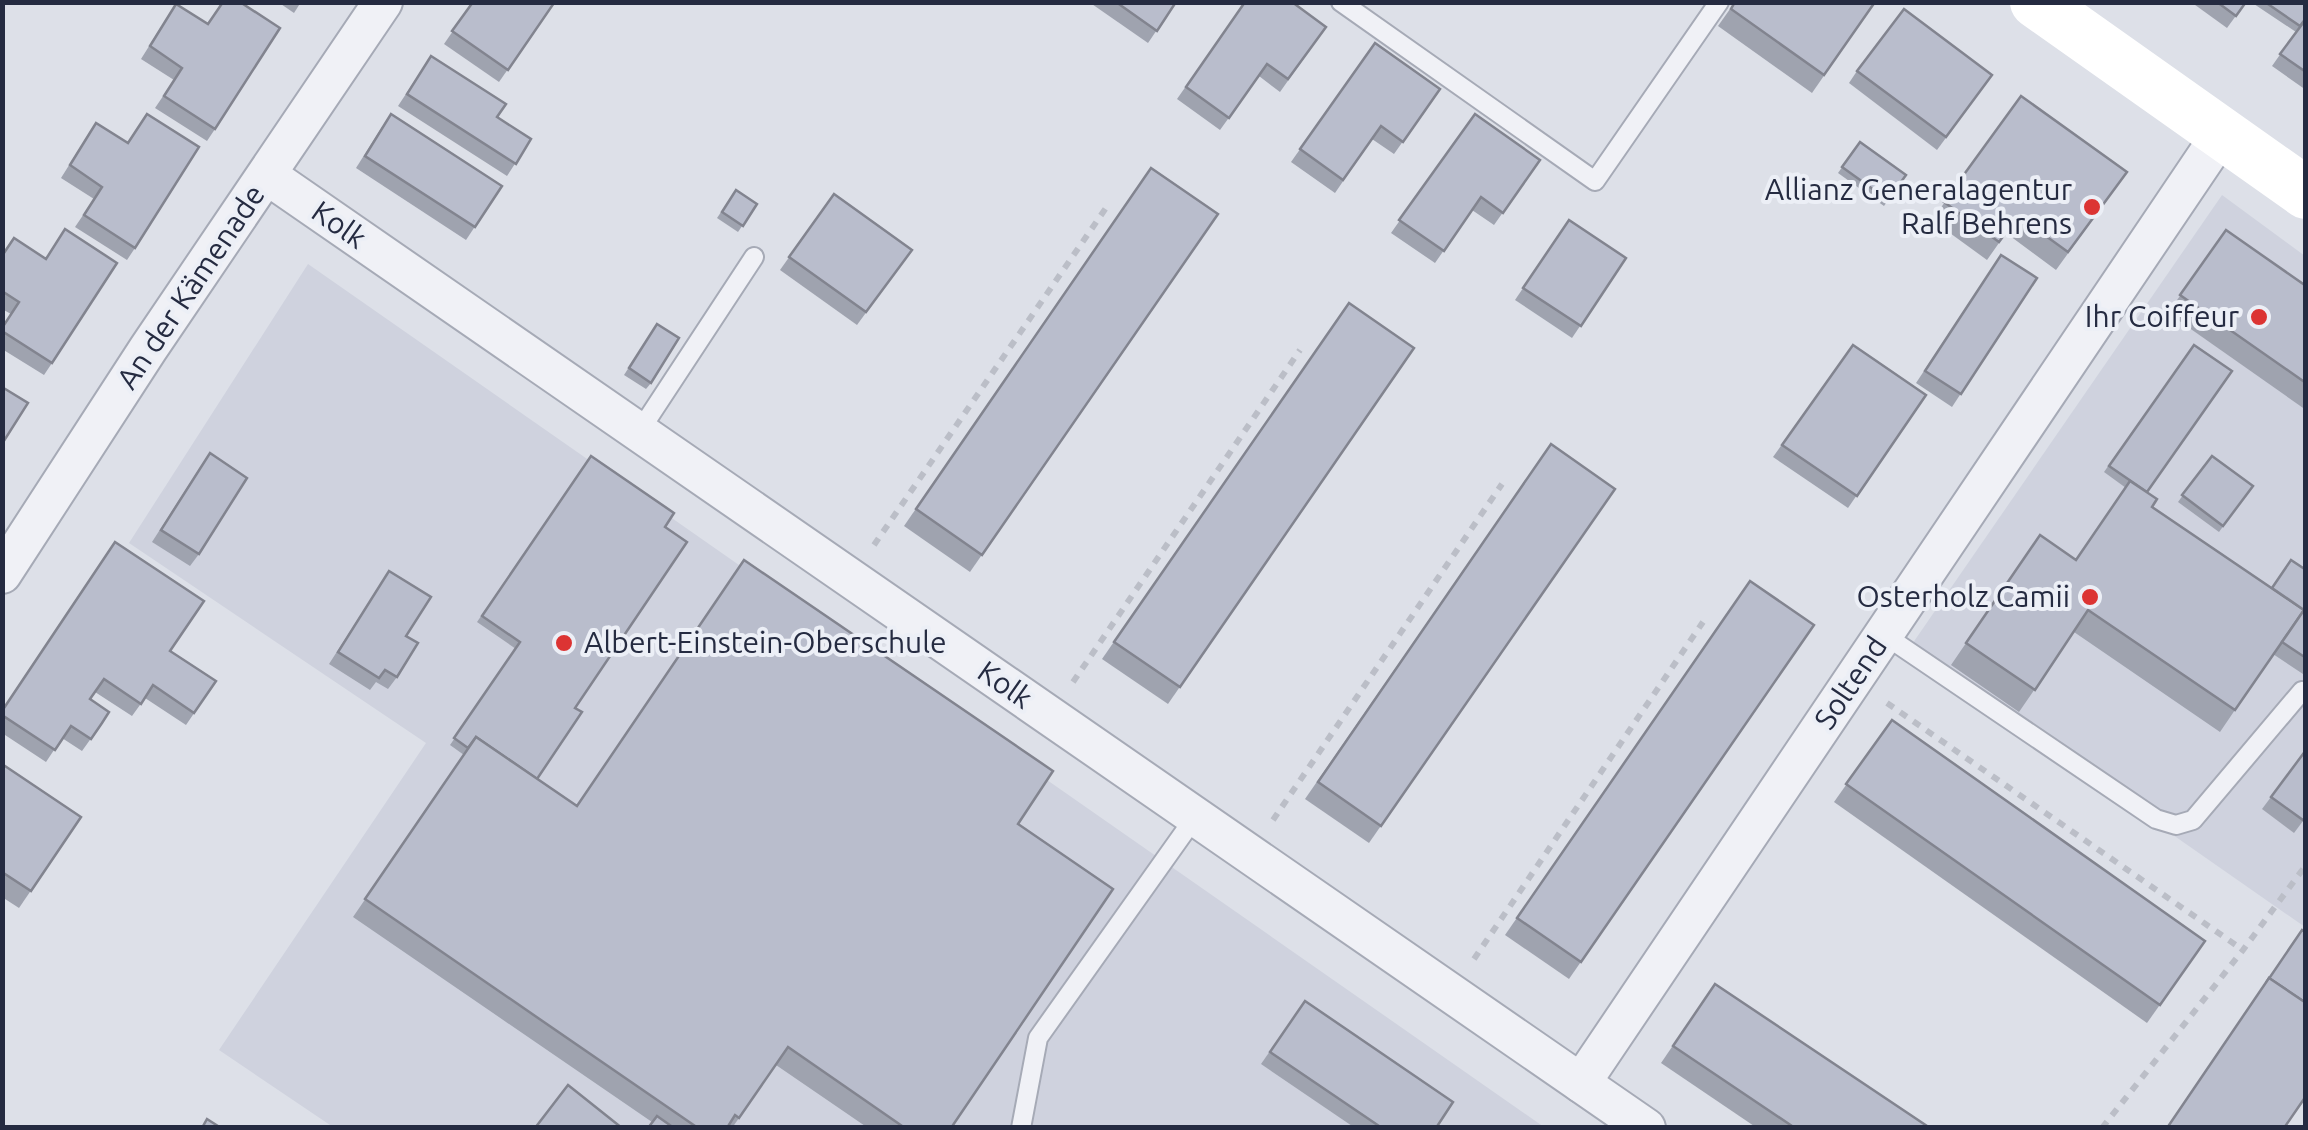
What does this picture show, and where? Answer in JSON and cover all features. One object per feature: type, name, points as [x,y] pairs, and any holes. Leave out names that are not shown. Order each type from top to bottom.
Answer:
[{"type":"main road","points":[[2036,2],[2306,193]]},
{"type":"street","name":"An der Kämenade","points":[[2,574],[382,2]]},
{"type":"street","name":"Soltend","points":[[1581,1083],[2222,133]]},
{"type":"street","name":"Kolk","points":[[267,175],[1646,1128]]},
{"type":"lane","points":[[1341,2],[1596,181],[1719,2]]},
{"type":"lane","points":[[639,432],[754,257]]},
{"type":"lane","points":[[1884,634],[2156,819],[2176,824],[2193,820],[2302,691]]},
{"type":"lane","points":[[1022,1128],[1038,1038],[1196,817]]},
{"type":"path","points":[[851,579],[1108,204]]},
{"type":"path","points":[[1050,716],[1300,350]]},
{"type":"path","points":[[1250,854],[1502,484]]},
{"type":"path","points":[[1450,993],[1703,622]]},
{"type":"path","points":[[1853,680],[2244,950]]},
{"type":"path","points":[[2102,1128],[2244,950],[2306,865]]},
{"type":"shaded area","points":[[2222,195],[2305,256],[2305,927],[1908,650]]},
{"type":"shaded area","name":"Albert-Einstein-Oberschule","points":[[308,264],[1544,1127],[333,1127],[219,1050],[426,743],[129,543]]},
{"type":"building","points":[[223,2],[240,2],[280,28],[215,129],[164,96],[182,68],[150,46],[176,4],[208,24]]},
{"type":"building","points":[[473,2],[554,3],[508,70],[452,31]]},
{"type":"building","points":[[1116,2],[1176,2],[1157,31]]},
{"type":"building","points":[[1245,2],[1292,2],[1326,27],[1288,79],[1267,64],[1229,118],[1186,87]]},
{"type":"building","points":[[1735,2],[1875,2],[1824,75],[1731,9]]},
{"type":"building","points":[[2217,2],[2246,2],[2236,16]]},
{"type":"building","points":[[2265,2],[2306,2],[2306,18],[2300,26]]},
{"type":"building","points":[[1904,9],[1992,75],[1946,137],[1857,71]]},
{"type":"building","points":[[2306,19],[2306,72],[2280,54]]},
{"type":"building","points":[[1375,43],[1440,89],[1403,142],[1381,126],[1343,180],[1300,149]]},
{"type":"building","points":[[431,56],[506,104],[497,117],[531,139],[516,164],[407,94]]},
{"type":"building","points":[[2021,96],[2127,172],[2068,252],[2018,216],[1999,242],[1944,202]]},
{"type":"building","points":[[147,114],[199,147],[135,248],[84,215],[102,187],[70,165],[96,123],[128,143]]},
{"type":"building","points":[[391,114],[502,186],[475,227],[365,156]]},
{"type":"building","points":[[1475,114],[1540,160],[1503,213],[1481,197],[1444,251],[1399,220]]},
{"type":"building","points":[[1860,142],[1906,175],[1888,200],[1842,167]]},
{"type":"building","points":[[1151,168],[1218,214],[982,555],[916,509]]},
{"type":"building","points":[[736,190],[757,204],[743,226],[722,212]]},
{"type":"building","points":[[834,194],[912,250],[866,312],[789,257]]},
{"type":"building","points":[[1569,220],[1626,258],[1581,326],[1523,288]]},
{"type":"building","points":[[65,229],[117,263],[52,363],[2,331],[19,302],[2,291],[2,256],[14,238],[46,259]]},
{"type":"building","points":[[2226,230],[2306,286],[2306,383],[2180,295]]},
{"type":"building","points":[[2001,255],[2037,278],[1961,394],[1925,371]]},
{"type":"building","points":[[1349,303],[1414,348],[1180,687],[1114,642]]},
{"type":"building","points":[[657,324],[679,338],[651,383],[629,368]]},
{"type":"building","points":[[1853,345],[1926,395],[1857,496],[1782,445]]},
{"type":"building","points":[[2194,345],[2232,371],[2147,492],[2109,466]]},
{"type":"building","points":[[2,387],[28,403],[2,444]]},
{"type":"building","points":[[1551,444],[1615,489],[1381,826],[1318,782]]},
{"type":"building","points":[[210,453],[247,478],[199,554],[161,530]]},
{"type":"building","points":[[591,456],[674,513],[665,527],[687,542],[575,708],[582,712],[537,779],[476,737],[468,748],[454,738],[520,642],[482,616]]},
{"type":"building","points":[[2212,456],[2253,486],[2223,526],[2182,495]]},
{"type":"building","points":[[2130,481],[2157,499],[2152,507],[2304,610],[2235,710],[2088,610],[2035,690],[1966,643],[2040,535],[2076,560]]},
{"type":"building","points":[[115,542],[204,601],[170,651],[216,681],[194,713],[153,685],[141,704],[104,679],[90,699],[109,712],[91,739],[71,726],[55,750],[2,715],[2,711]]},
{"type":"building","points":[[744,560],[1053,771],[1018,824],[1113,889],[951,1128],[905,1128],[788,1047],[739,1118],[735,1115],[727,1128],[698,1128],[365,899],[476,737],[577,806]]},
{"type":"building","points":[[2291,560],[2306,570],[2306,658],[2282,642],[2304,610],[2272,588]]},
{"type":"building","points":[[389,571],[431,597],[406,636],[418,643],[397,677],[385,670],[379,678],[338,652]]},
{"type":"building","points":[[1750,581],[1814,625],[1581,962],[1517,918]]},
{"type":"building","points":[[1892,720],[2205,941],[2160,1005],[1846,784]]},
{"type":"building","points":[[2306,750],[2306,817],[2303,820],[2271,797]]},
{"type":"building","points":[[2,764],[81,817],[31,891],[2,872]]},
{"type":"building","points":[[2302,930],[2306,933],[2306,1003],[2269,978]]},
{"type":"building","points":[[2269,978],[2306,1003],[2306,1096],[2284,1128],[2167,1128]]},
{"type":"building","points":[[1715,984],[1930,1128],[1795,1128],[1673,1046]]},
{"type":"building","points":[[1305,1001],[1453,1102],[1436,1128],[1382,1128],[1270,1052]]},
{"type":"building","points":[[568,1085],[622,1128],[535,1128]]},
{"type":"building","points":[[657,1116],[674,1128],[648,1128]]},
{"type":"building","points":[[207,1119],[221,1128],[202,1128]]},
{"type":"place","name":"Allianz Generalagentur Ralf Behrens","points":[[2092,207]]},
{"type":"place","name":"Ihr Coiffeur","points":[[2259,317]]},
{"type":"place","name":"Osterholz Camii","points":[[2090,597]]},
{"type":"place","name":"Albert-Einstein-Oberschule","points":[[564,643]]}]
